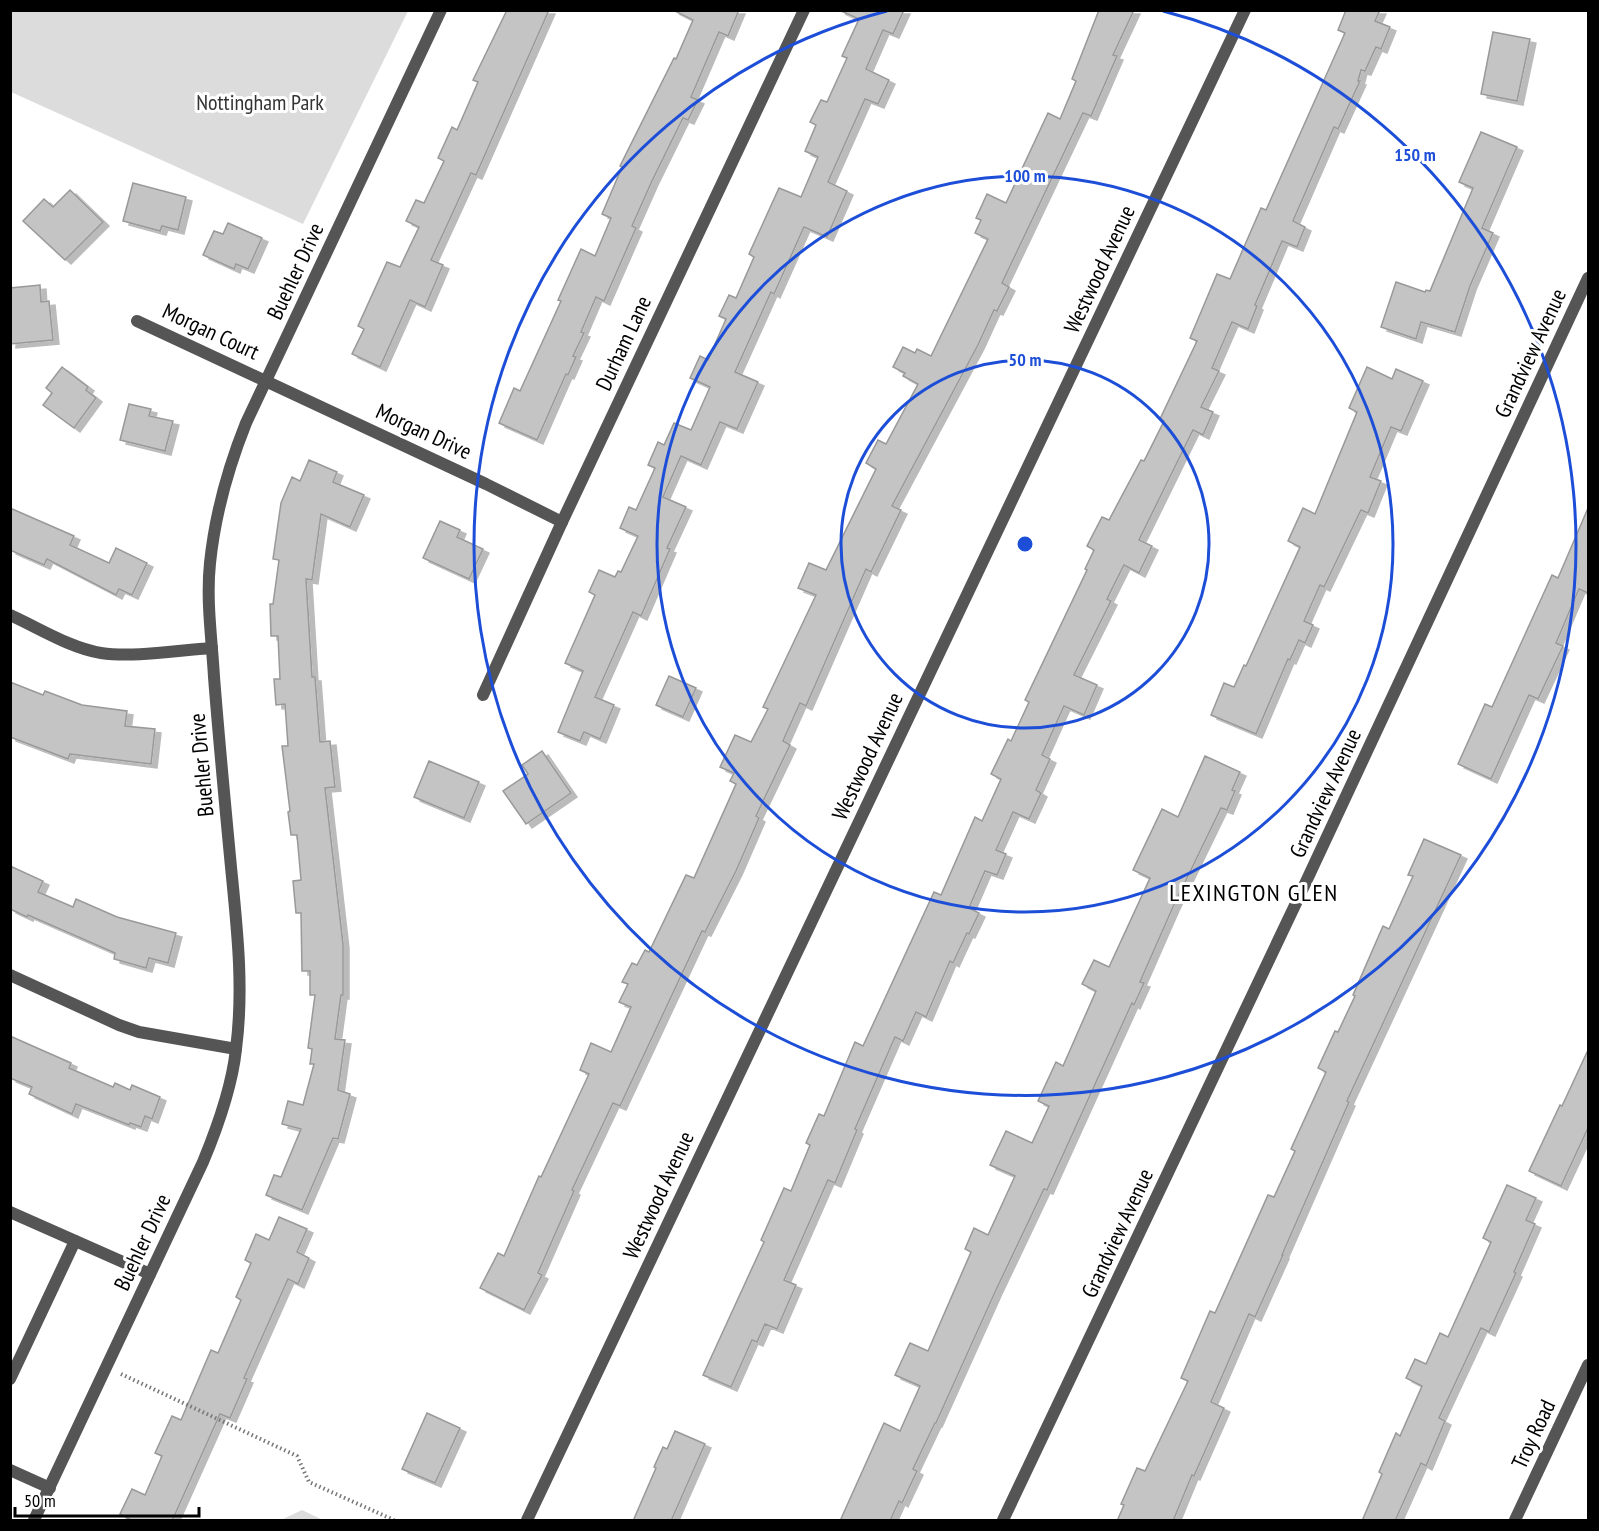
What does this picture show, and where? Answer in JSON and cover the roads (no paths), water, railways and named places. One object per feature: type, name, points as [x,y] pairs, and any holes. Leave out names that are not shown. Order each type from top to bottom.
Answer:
[{"type":"street","name":"Buehler Drive","points":[[34,1521],[212,1142],[225,1102],[236,1049],[240,1000],[239,945],[218,734],[208,592],[217,514],[232,458],[441,10]]},
{"type":"street","name":"Durham Lane","points":[[483,695],[562,522],[804,10]]},
{"type":"street","name":"Westwood Avenue","points":[[527,1521],[1245,10]]},
{"type":"street","name":"Grandview Avenue","points":[[1003,1521],[1302,891],[1588,278]]},
{"type":"street","name":"Morgan Court","points":[[137,321],[267,380]]},
{"type":"street","name":"Morgan Drive","points":[[267,380],[562,522]]},
{"type":"street","points":[[10,615],[75,645],[98,652],[116,654],[212,648]]},
{"type":"street","points":[[10,975],[118,1025],[139,1032],[236,1049]]},
{"type":"street","points":[[10,1212],[150,1274]]},
{"type":"street","points":[[10,1379],[75,1241]]},
{"type":"street","name":"Troy Road","points":[[1515,1521],[1588,1365]]},
{"type":"street","points":[[10,1470],[50,1488]]},
{"type":"district","name":"LEXINGTON GLEN","points":[[1254,893]]},
{"type":"park label","name":"Nottingham Park","points":[[260,102]]}]
